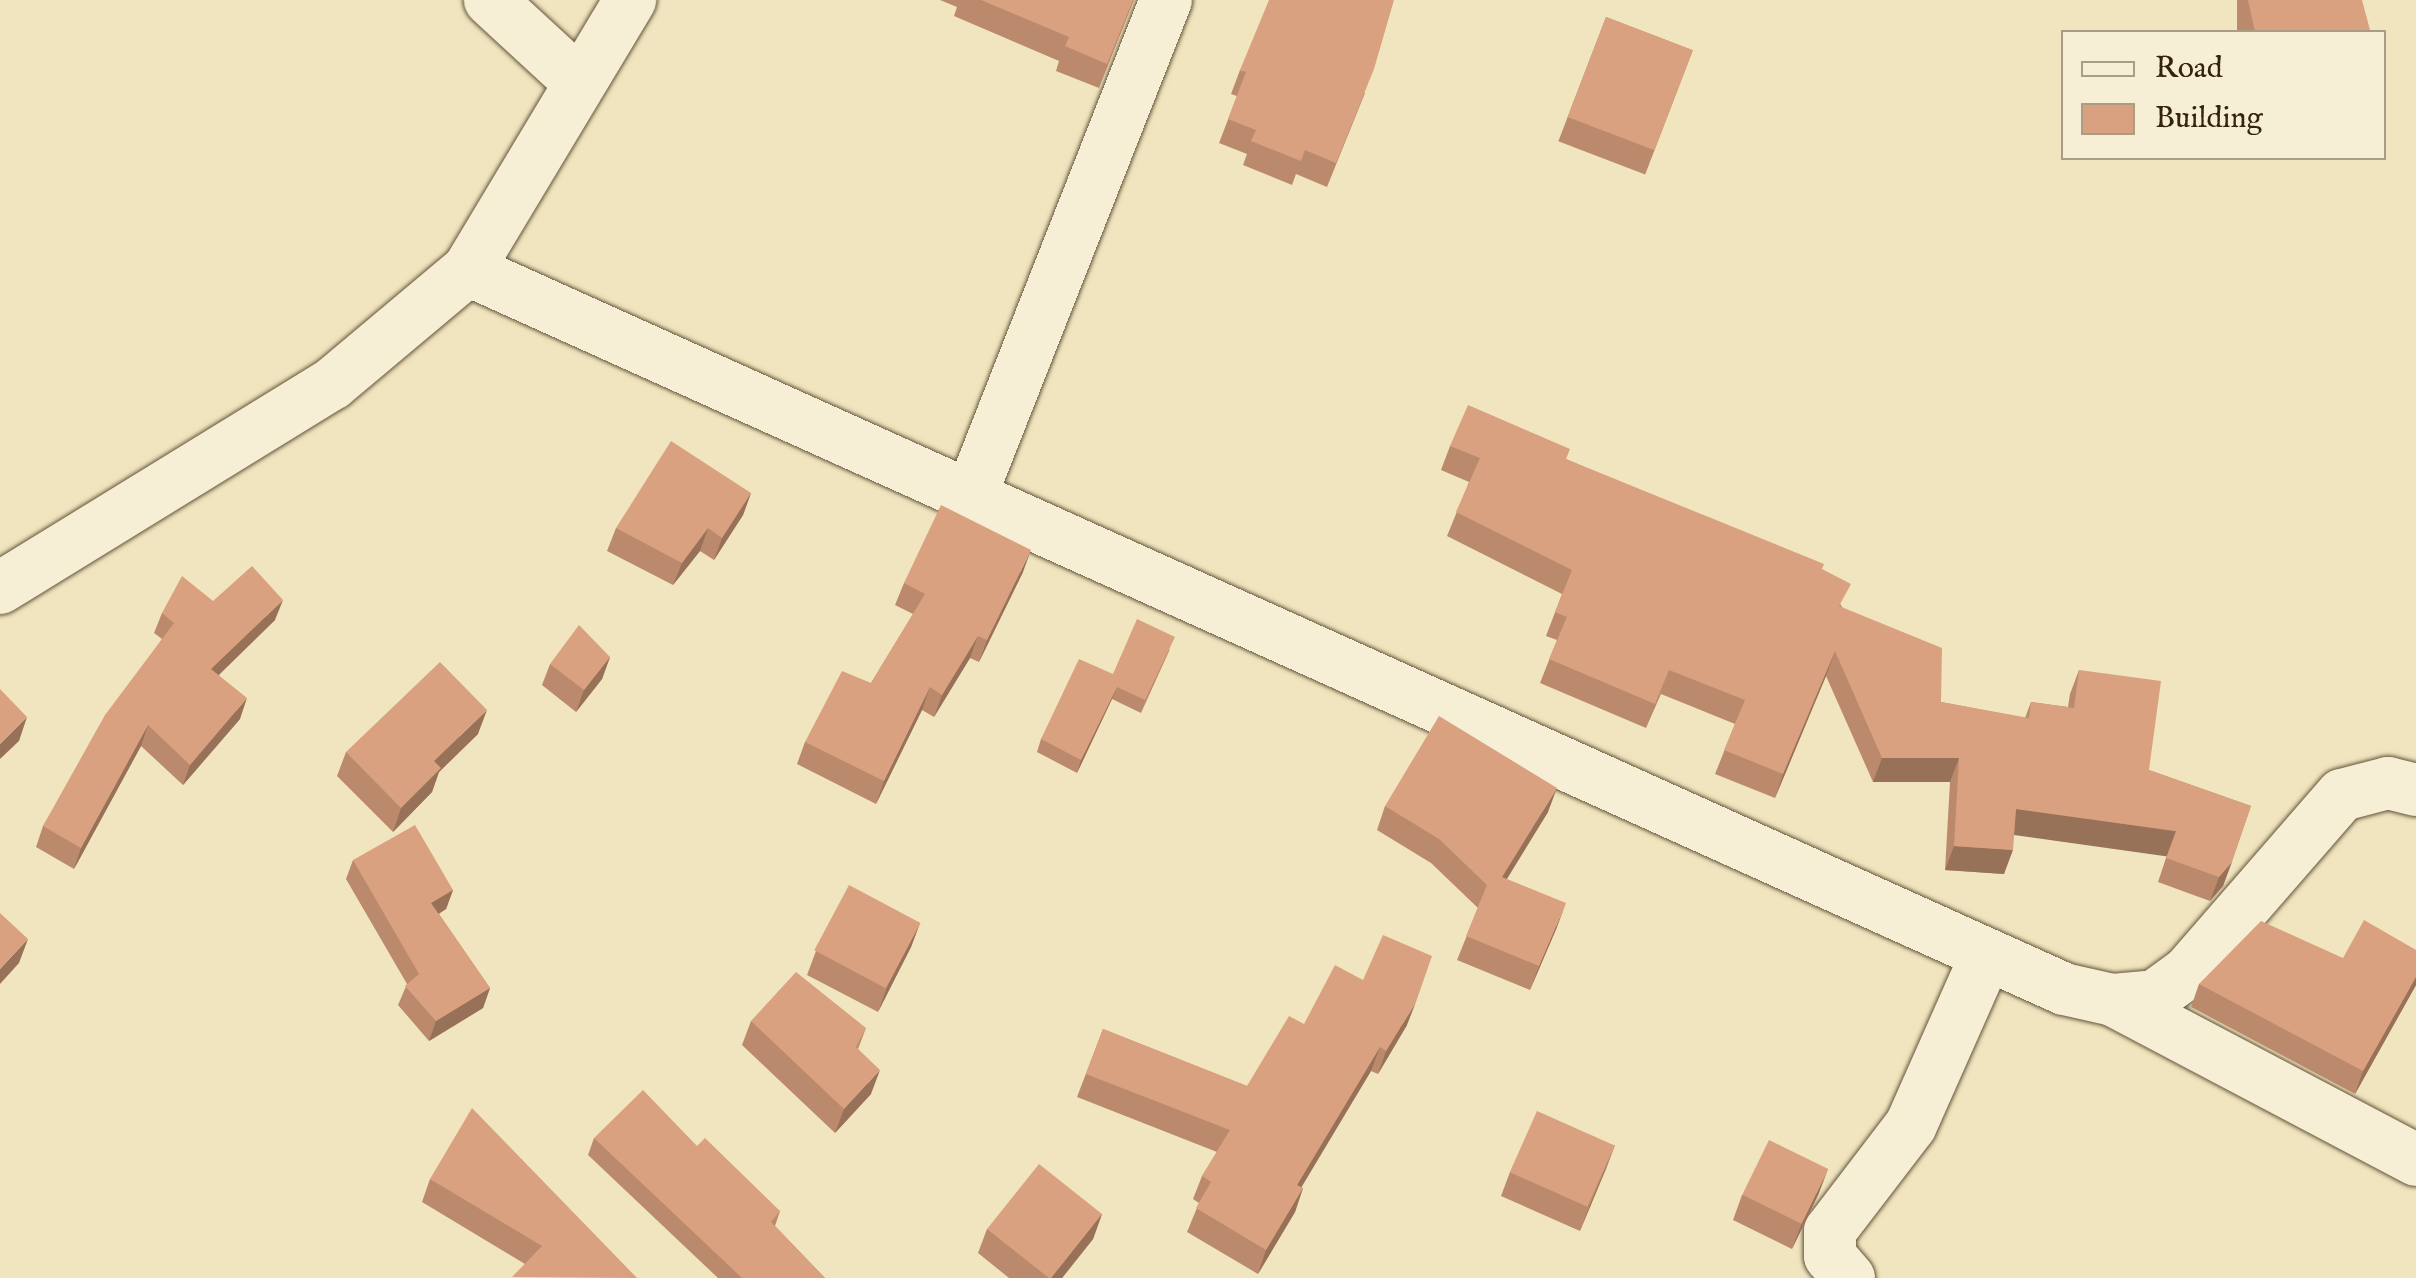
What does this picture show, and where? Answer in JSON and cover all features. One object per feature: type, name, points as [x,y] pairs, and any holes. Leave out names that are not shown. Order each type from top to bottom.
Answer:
[{"type":"street","points":[[490,0],[579,82]]},
{"type":"street","points":[[0,588],[332,384],[468,270],[630,0]]},
{"type":"street","points":[[970,496],[1166,0]]},
{"type":"street","points":[[468,270],[1985,958],[2114,1000],[2416,1160]]},
{"type":"street","points":[[2114,1000],[2155,996],[2187,973],[2342,795],[2388,783],[2416,790]]},
{"type":"street","points":[[1850,1278],[1830,1256],[1830,1231],[1911,1125],[1985,958]]},
{"type":"building","points":[[981,0],[1133,0],[1107,64],[1065,46],[1069,37]]},
{"type":"building","points":[[1269,0],[1394,0],[1374,69],[1336,163],[1305,150],[1301,161],[1251,141],[1256,130],[1228,119],[1246,72],[1240,70]]},
{"type":"building","points":[[2248,0],[2362,0],[2370,30],[2255,30]]},
{"type":"building","points":[[1606,17],[1693,50],[1654,150],[1568,117]]},
{"type":"building","points":[[1468,405],[1570,449],[1566,459],[1824,564],[1822,569],[1851,584],[1839,606],[1942,648],[1941,702],[2029,718],[2031,702],[2074,708],[2079,670],[2161,681],[2149,770],[2251,806],[2232,862],[2219,877],[2166,858],[2176,831],[2016,809],[2013,850],[1954,846],[1959,758],[1882,758],[1835,651],[1783,774],[1724,750],[1745,700],[1669,670],[1655,704],[1549,659],[1567,617],[1555,612],[1572,570],[1456,512],[1480,458],[1450,446]]},
{"type":"building","points":[[671,441],[751,493],[722,538],[708,528],[682,563],[616,528]]},
{"type":"building","points":[[941,505],[1031,550],[987,640],[978,636],[942,695],[930,687],[884,781],[805,742],[842,671],[871,683],[925,594],[904,583]]},
{"type":"building","points":[[252,566],[283,600],[211,669],[247,698],[190,765],[148,725],[81,848],[43,826],[105,715],[174,623],[162,613],[182,576],[213,601]]},
{"type":"building","points":[[1137,619],[1175,637],[1145,700],[1117,687],[1081,760],[1041,739],[1079,659],[1113,674]]},
{"type":"building","points":[[579,625],[610,657],[584,690],[550,664]]},
{"type":"building","points":[[440,662],[487,710],[434,761],[441,768],[401,808],[346,752]]},
{"type":"building","points":[[0,689],[27,717],[0,744]]},
{"type":"building","points":[[1439,716],[1557,788],[1502,877],[1566,903],[1539,966],[1466,936],[1487,885],[1439,839],[1385,806]]},
{"type":"building","points":[[415,825],[453,890],[431,903],[490,988],[436,1021],[405,986],[419,974],[353,860]]},
{"type":"building","points":[[849,885],[921,923],[886,988],[814,950]]},
{"type":"building","points":[[0,913],[28,939],[0,969]]},
{"type":"building","points":[[2364,920],[2416,950],[2416,977],[2363,1071],[2199,984],[2261,921],[2343,958]]},
{"type":"building","points":[[1383,935],[1432,956],[1416,1002],[1386,1051],[1380,1047],[1297,1185],[1303,1188],[1266,1250],[1196,1208],[1211,1182],[1202,1176],[1230,1130],[1086,1074],[1103,1029],[1247,1086],[1289,1016],[1304,1024],[1335,965],[1363,980]]},
{"type":"building","points":[[796,972],[866,1028],[856,1047],[880,1070],[844,1109],[751,1021]]},
{"type":"building","points":[[643,1090],[697,1146],[705,1138],[780,1211],[771,1222],[825,1278],[742,1278],[594,1138]]},
{"type":"building","points":[[472,1108],[637,1278],[512,1277],[542,1246],[430,1179]]},
{"type":"building","points":[[1537,1111],[1615,1146],[1587,1207],[1510,1172]]},
{"type":"building","points":[[1769,1140],[1828,1169],[1802,1224],[1742,1195]]},
{"type":"building","points":[[1039,1164],[1102,1214],[1051,1278],[987,1229]]}]
